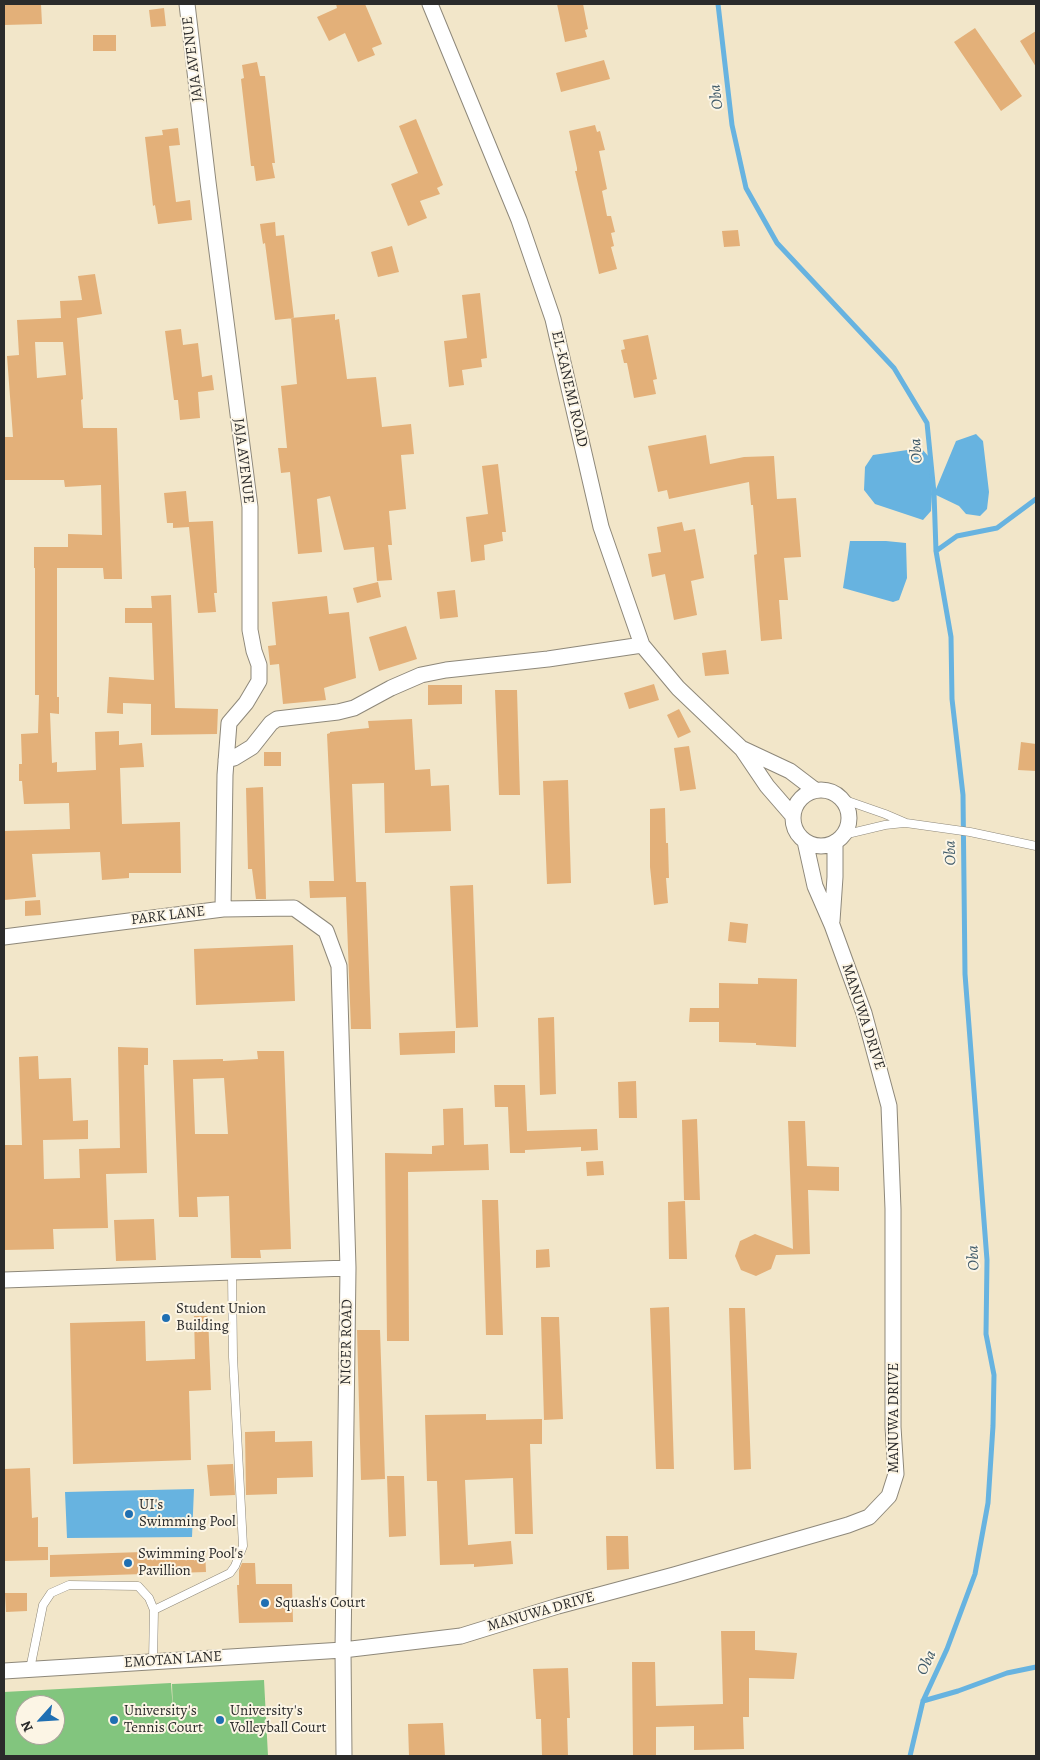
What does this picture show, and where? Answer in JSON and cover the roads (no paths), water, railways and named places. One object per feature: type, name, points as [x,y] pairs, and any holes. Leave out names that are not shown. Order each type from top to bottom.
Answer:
[{"type":"street","name":"JAJA AVENUE","points":[[187,4],[250,507],[250,630],[259,665],[260,681],[246,703],[229,723],[226,760],[223,909]]},
{"type":"street","name":"EL-KANEMI ROAD","points":[[430,4],[519,220],[553,319],[601,527],[642,645],[678,688],[742,749],[767,786],[793,816]]},
{"type":"street","points":[[226,760],[234,758],[252,747],[271,723],[277,719],[338,712],[354,708],[421,675],[446,670],[548,659],[642,645]]},
{"type":"street","name":"EL-KANEMI ROAD","points":[[742,749],[790,771],[815,790]]},
{"type":"street","points":[[815,790],[825,790],[834,793],[842,799],[849,817],[847,827],[839,838],[826,845],[816,845],[806,841],[798,834],[793,816],[795,806],[801,798],[815,790]]},
{"type":"street","name":"MANUWA DRIVE","points":[[832,925],[839,838]]},
{"type":"street","name":"MANUWA DRIVE","points":[[343,1650],[461,1636],[558,1606],[848,1525],[869,1517],[889,1496],[896,1474],[893,1427],[893,1209],[889,1106],[864,1013],[832,925],[815,886],[806,841]]},
{"type":"street","name":"PARK LANE","points":[[4,937],[223,909],[294,908],[326,931]]},
{"type":"street","name":"NIGER ROAD","points":[[326,931],[339,966],[348,1268],[343,1650],[344,1756]]},
{"type":"street","points":[[4,1280],[232,1274],[348,1268]]},
{"type":"street","name":"EMOTAN LANE","points":[[4,1670],[343,1650]]},
{"type":"lane","points":[[842,799],[906,823]]},
{"type":"lane","points":[[839,838],[886,825],[906,823],[970,832],[1036,846]]},
{"type":"lane","points":[[154,1610],[230,1573],[243,1546],[233,1357],[232,1274]]},
{"type":"lane","points":[[30,1669],[43,1605],[51,1593],[69,1586],[138,1586],[148,1598],[154,1610],[154,1661]]},
{"type":"water","points":[[976,434],[983,441],[989,492],[987,509],[980,516],[966,514],[959,506],[934,494],[956,441]]},
{"type":"water","points":[[921,448],[930,458],[931,511],[923,520],[875,504],[864,490],[865,467],[873,455]]},
{"type":"water","points":[[850,541],[906,543],[907,578],[899,600],[893,602],[843,588]]},
{"type":"water","name":"UI's Swimming Pool","points":[[194,1489],[192,1537],[67,1538],[65,1492]]},
{"type":"waterway","name":"Oba","points":[[718,4],[732,125],[746,188],[777,243],[894,368],[927,423],[934,493],[936,551],[951,637],[952,699],[963,795],[965,974],[987,1260],[986,1334],[994,1375],[993,1426],[988,1503],[975,1574],[947,1649],[923,1701],[910,1756]]},
{"type":"waterway","points":[[936,551],[957,536],[997,528],[1036,499]]},
{"type":"waterway","points":[[923,1701],[958,1691],[1007,1673],[1036,1667]]},
{"type":"place","name":"Student Union Building","points":[[166,1318]]},
{"type":"place","name":"UI's Swimming Pool","points":[[129,1514]]},
{"type":"place","name":"Swimming Pool's Pavillion","points":[[128,1563]]},
{"type":"place","name":"Squash's Court","points":[[265,1603]]},
{"type":"place","name":"University's Tennis Court","points":[[114,1720]]},
{"type":"place","name":"University's Volleyball Court","points":[[220,1720]]}]
